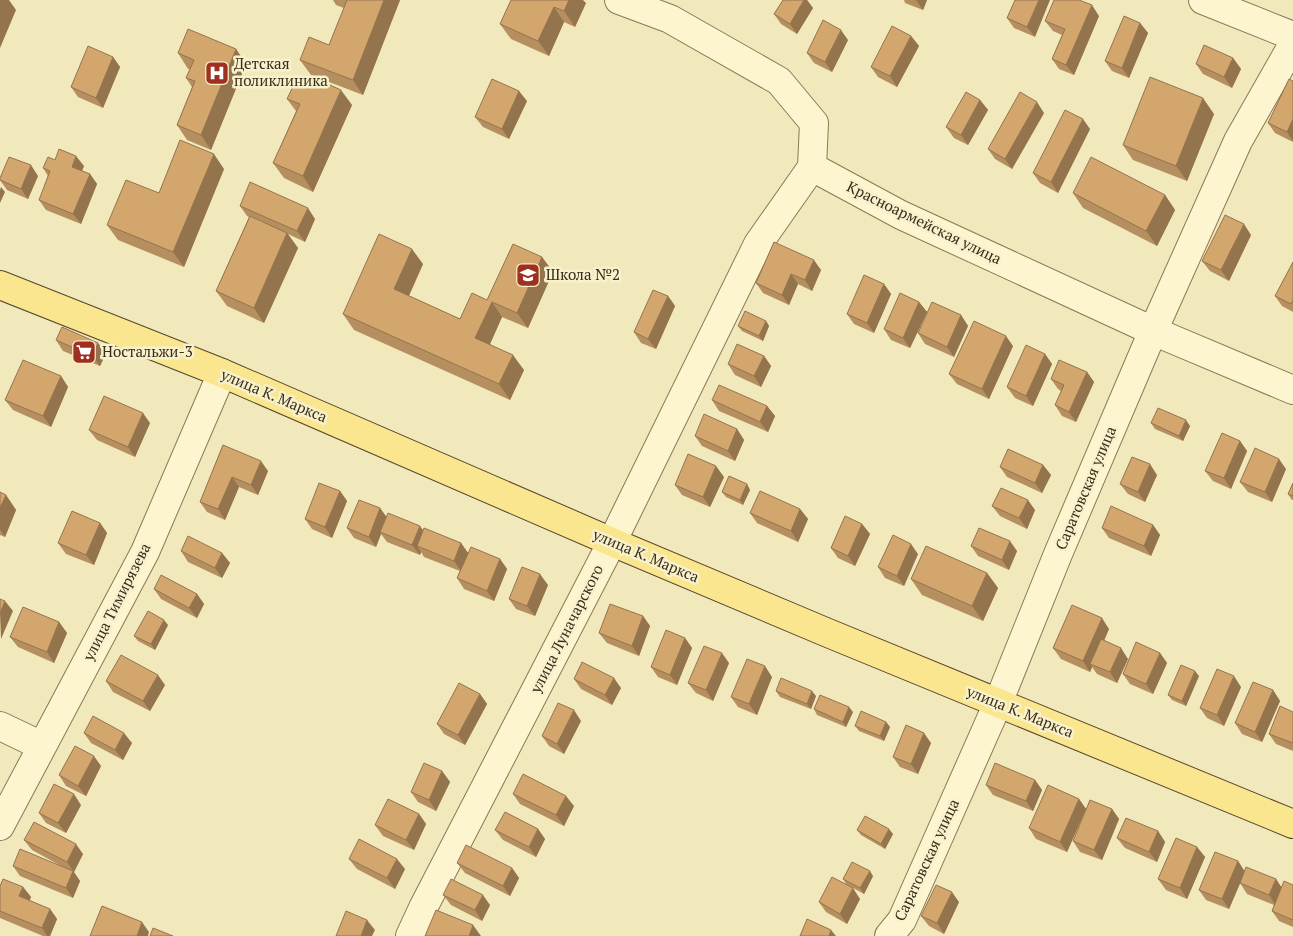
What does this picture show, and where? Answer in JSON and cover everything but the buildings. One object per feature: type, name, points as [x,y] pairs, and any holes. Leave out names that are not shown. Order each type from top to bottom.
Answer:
[{"type":"main road","name":"улица К. Маркса","points":[[0,285],[222,373],[612,542],[1293,824]]},
{"type":"street","points":[[619,0],[670,19],[779,81],[814,123],[812,167]]},
{"type":"street","points":[[1203,0],[1293,36]]},
{"type":"street","name":"Саратовская улица","points":[[889,936],[902,920],[998,703],[1058,554],[1153,332],[1238,141],[1293,44]]},
{"type":"street","name":"Красноармейская улица","points":[[812,167],[901,215],[1153,332],[1293,390]]},
{"type":"street","name":"улица Луначарского","points":[[410,936],[612,542],[758,244],[812,167]]},
{"type":"street","name":"улица Тимирязева","points":[[0,826],[145,552],[222,373]]},
{"type":"street","points":[[0,726],[42,746]]},
{"type":"place","name":"Детская поликлиника","points":[[217,73]]},
{"type":"place","name":"Школа №2","points":[[528,275]]},
{"type":"place","name":"Ностальжи-3","points":[[84,352]]}]
